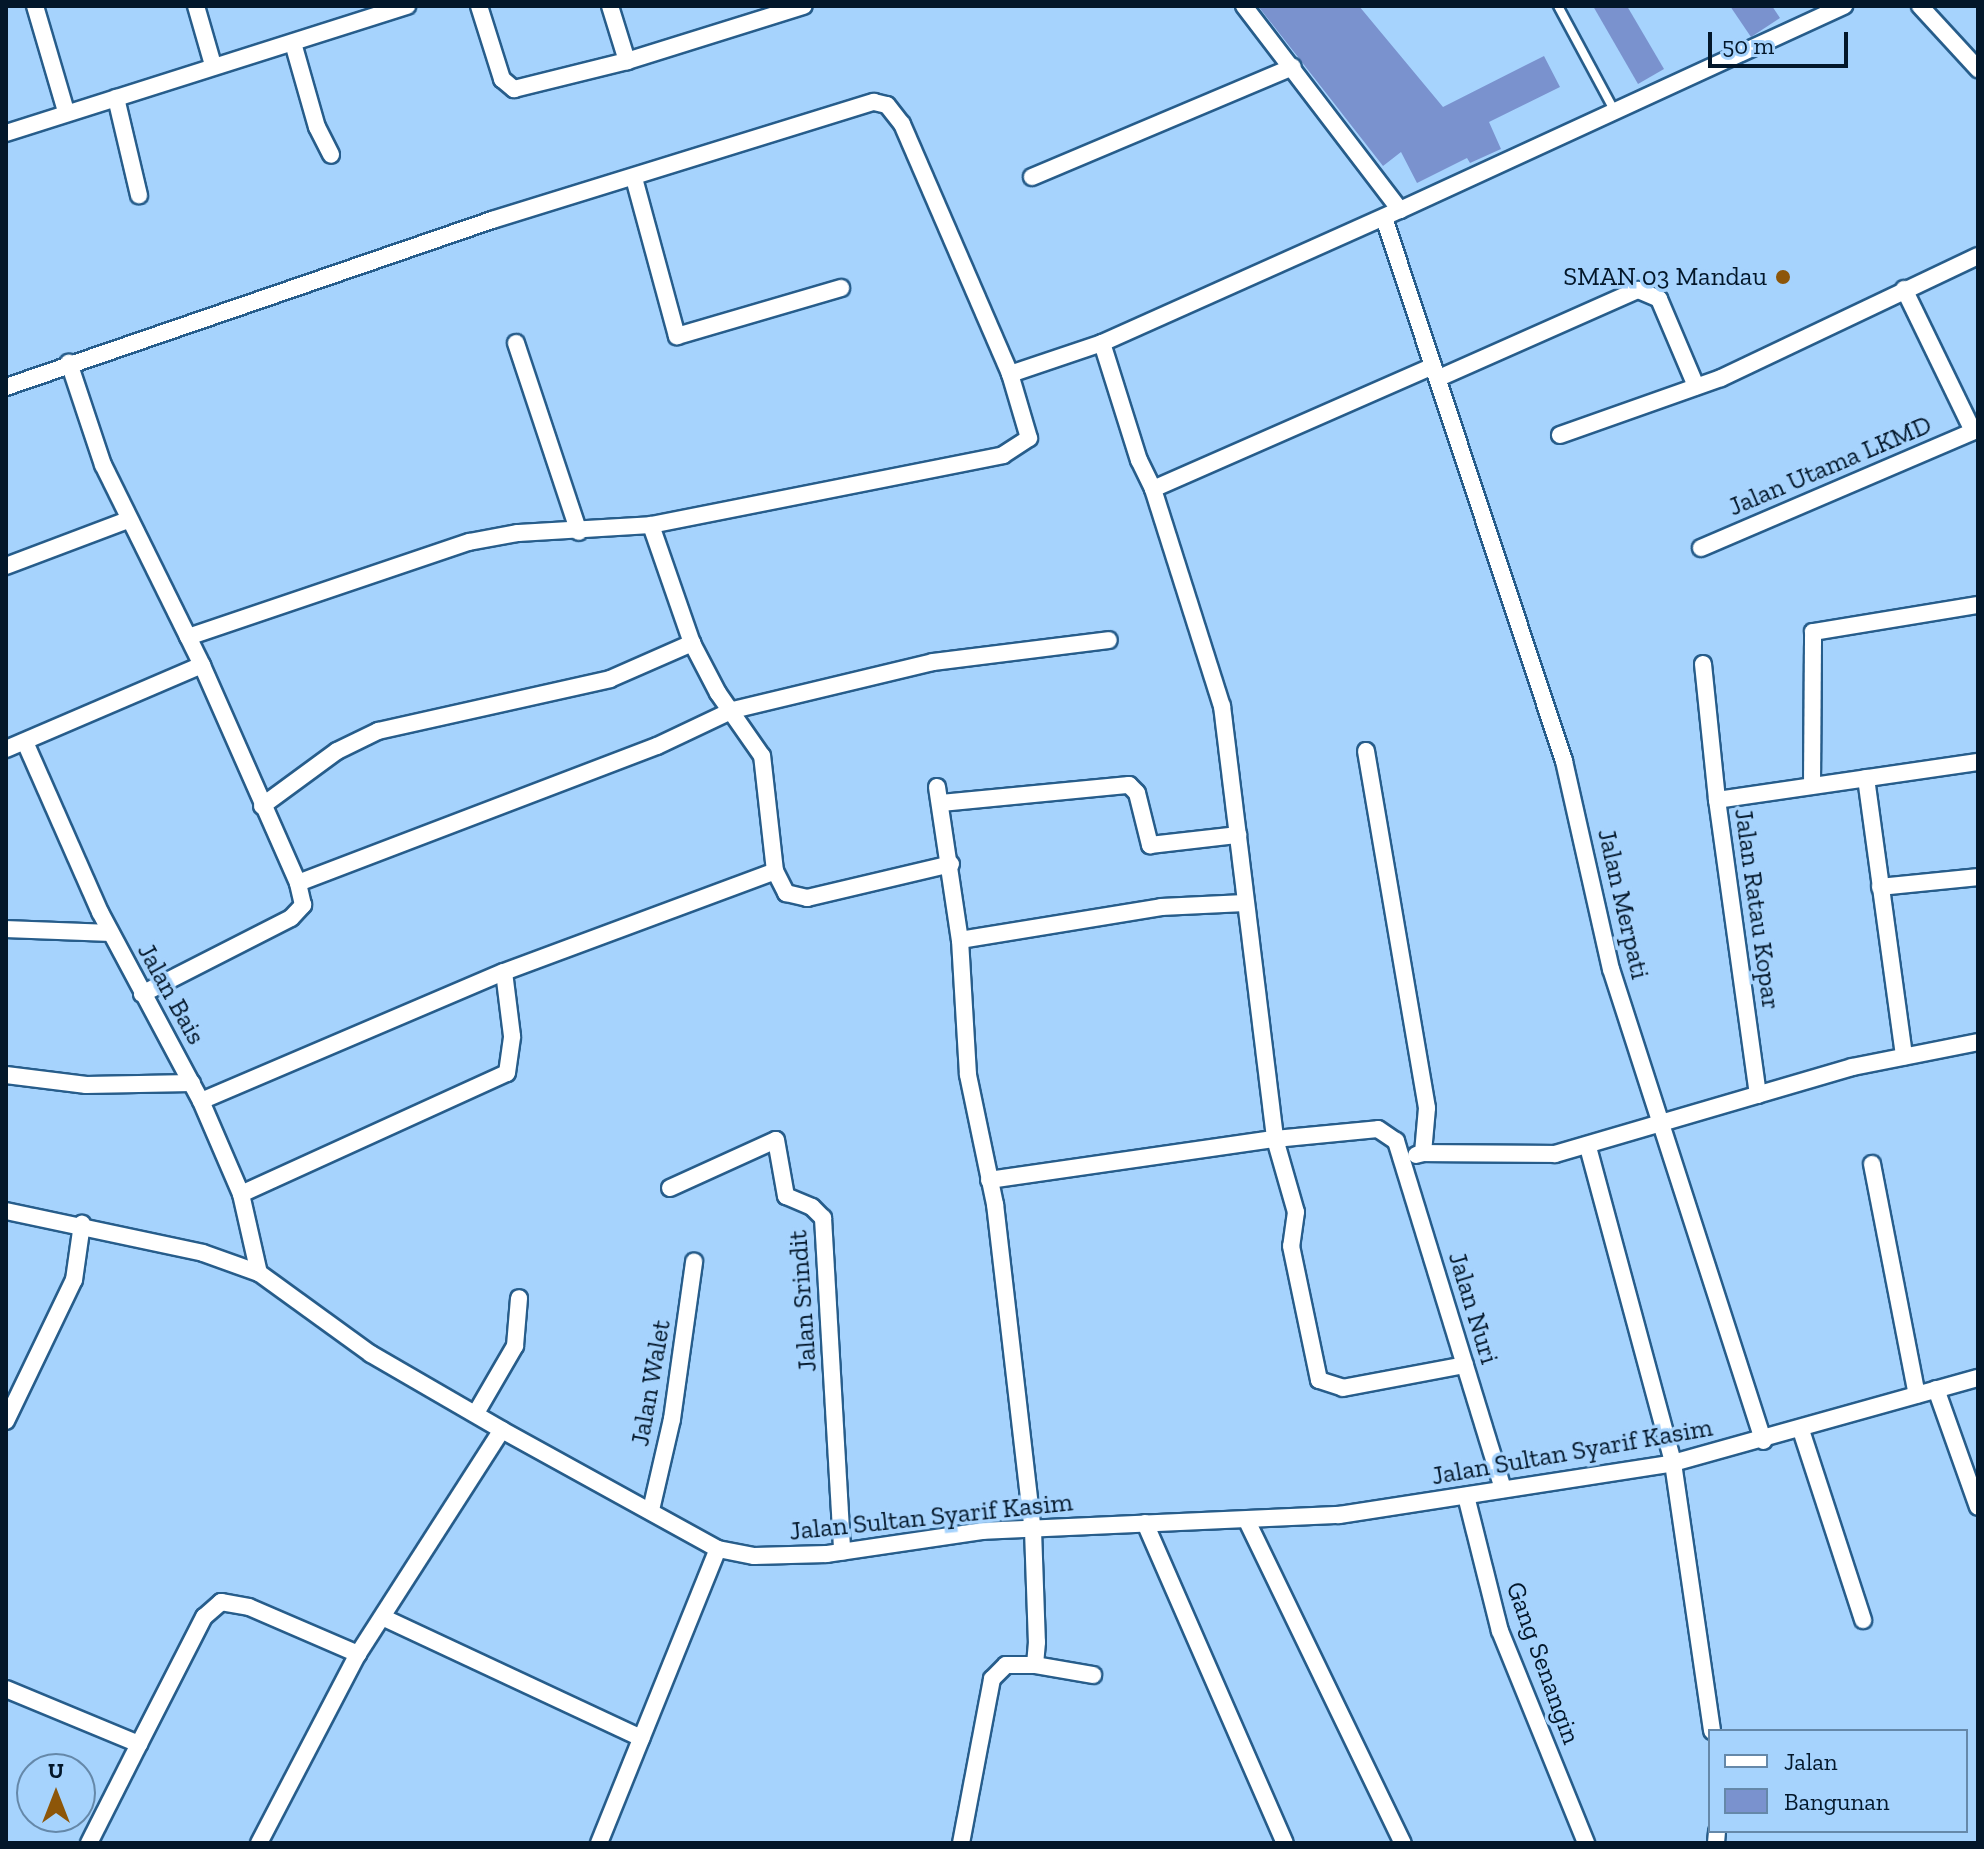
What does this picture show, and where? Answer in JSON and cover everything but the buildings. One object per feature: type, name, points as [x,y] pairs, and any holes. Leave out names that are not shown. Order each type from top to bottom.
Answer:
[{"type":"street","points":[[35,6],[66,111]]},
{"type":"street","points":[[196,6],[213,65]]},
{"type":"street","points":[[6,133],[66,111],[407,6]]},
{"type":"street","points":[[479,6],[502,79],[514,89],[627,61],[759,14],[804,6]]},
{"type":"street","points":[[610,6],[627,61]]},
{"type":"street","points":[[1244,6],[1400,210]]},
{"type":"street","points":[[1010,374],[1102,343],[1384,218],[1844,6]]},
{"type":"street","points":[[1920,6],[1978,69]]},
{"type":"street","points":[[293,43],[317,127],[331,155]]},
{"type":"street","points":[[1032,177],[1293,67]]},
{"type":"street","points":[[116,98],[139,195]]},
{"type":"street","points":[[6,387],[492,220],[859,105],[887,105],[902,124],[1010,374],[1029,438],[1020,447],[651,525],[579,532],[518,533],[469,542],[188,637]]},
{"type":"street","points":[[634,178],[677,336],[841,288]]},
{"type":"street","name":"Jalan Merpati","points":[[1384,218],[1564,761],[1611,969],[1763,1441]]},
{"type":"street","points":[[1560,435],[1696,386],[1978,256]]},
{"type":"street","points":[[1904,289],[1976,430]]},
{"type":"street","points":[[1153,489],[1638,290],[1659,299],[1696,386]]},
{"type":"street","points":[[516,343],[579,532]]},
{"type":"street","points":[[1102,343],[1139,460],[1153,489],[1222,706],[1275,1139],[1296,1212],[1291,1246],[1319,1380],[1343,1388],[1465,1365]]},
{"type":"street","points":[[69,363],[84,418],[128,520],[202,665],[298,883],[303,905],[299,913],[142,994]]},
{"type":"street","name":"Jalan Utama LKMD","points":[[1701,548],[1976,430]]},
{"type":"street","points":[[6,566],[128,520]]},
{"type":"street","points":[[651,525],[692,643],[718,693],[733,710],[762,756],[775,871],[786,893],[807,898],[951,864]]},
{"type":"street","points":[[1812,785],[1813,632],[1978,605]]},
{"type":"street","points":[[298,883],[657,746],[733,710],[933,662],[1109,640]]},
{"type":"street","points":[[262,806],[337,751],[378,731],[610,679],[692,643]]},
{"type":"street","points":[[1703,664],[1717,800]]},
{"type":"street","points":[[6,749],[202,665]]},
{"type":"street","name":"Jalan Bais","points":[[25,742],[110,933],[201,1101],[241,1194],[259,1273]]},
{"type":"street","points":[[1366,751],[1427,1108],[1423,1153]]},
{"type":"street","name":"Jalan Ratau Kopar","points":[[1758,1095],[1717,800],[1978,762]]},
{"type":"street","points":[[1866,778],[1904,1056]]},
{"type":"street","points":[[1035,1665],[1033,1530],[989,1180],[968,1075],[960,940],[939,795],[1129,785],[1137,793],[1150,845],[1238,835]]},
{"type":"street","points":[[201,1101],[504,972],[775,871]]},
{"type":"street","points":[[1880,887],[1978,877]]},
{"type":"street","points":[[960,940],[1161,907],[1245,903]]},
{"type":"street","points":[[6,929],[110,933]]},
{"type":"street","points":[[241,1194],[507,1073],[513,1058],[504,972]]},
{"type":"street","points":[[989,1180],[1275,1139],[1378,1129],[1399,1149],[1423,1153],[1532,1156],[1588,1147],[1758,1095],[1904,1056],[1978,1042]]},
{"type":"street","points":[[6,1075],[86,1085],[192,1083]]},
{"type":"street","name":"Jalan Srindit","points":[[670,1188],[776,1140],[786,1196],[812,1207],[823,1218],[842,1551]]},
{"type":"street","points":[[1588,1147],[1673,1463],[1712,1729]]},
{"type":"street","name":"Jalan Nuri","points":[[1399,1149],[1503,1489]]},
{"type":"street","points":[[1872,1164],[1917,1395]]},
{"type":"street","name":"Jalan Sultan Syarif Kasim","points":[[6,1211],[82,1224],[225,1259],[259,1273],[371,1354],[718,1549],[780,1556],[842,1551],[889,1541],[1033,1530],[1339,1515],[1673,1463],[1763,1441],[1978,1378]]},
{"type":"street","points":[[6,1421],[74,1280],[82,1224]]},
{"type":"street","name":"Jalan Walet","points":[[651,1510],[672,1419],[694,1262]]},
{"type":"street","points":[[476,1413],[515,1346],[519,1298]]},
{"type":"street","points":[[1936,1389],[1978,1507]]},
{"type":"street","points":[[259,1843],[358,1654],[384,1618],[502,1430]]},
{"type":"street","points":[[1801,1430],[1863,1620]]},
{"type":"street","name":"Gang Senangin","points":[[1466,1496],[1500,1631],[1586,1843]]},
{"type":"street","points":[[1247,1521],[1403,1843]]},
{"type":"street","points":[[1145,1523],[1285,1843]]},
{"type":"street","points":[[599,1843],[718,1549]]},
{"type":"street","points":[[89,1843],[204,1617],[221,1602],[249,1607],[358,1654]]},
{"type":"street","points":[[384,1618],[641,1738]]},
{"type":"street","points":[[961,1843],[992,1679],[1006,1665],[1035,1665],[1093,1675]]},
{"type":"street","points":[[6,1689],[139,1744]]},
{"type":"lane","points":[[1558,6],[1616,112]]},
{"type":"place","name":"SMAN 03 Mandau","points":[[1783,277]]}]
